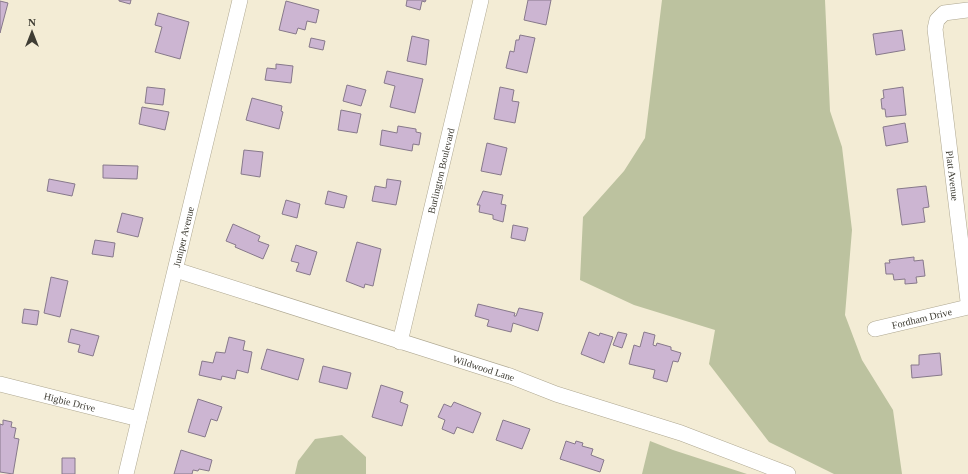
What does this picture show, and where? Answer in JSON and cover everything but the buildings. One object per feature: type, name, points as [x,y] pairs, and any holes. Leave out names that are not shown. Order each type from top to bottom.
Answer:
[{"type":"street","name":"Juniper Avenue","points":[[126,474],[240,0]]},
{"type":"street","name":"Burlington Boulevard","points":[[400,342],[481,0]]},
{"type":"street","name":"Platt Avenue","points":[[968,10],[944,13],[937,20],[935,29],[968,301]]},
{"type":"street","name":"Wildwood Lane","points":[[176,270],[681,433],[788,474]]},
{"type":"street","name":"Fordham Drive","points":[[875,329],[968,307]]},
{"type":"street","name":"Higbie Drive","points":[[0,384],[139,419]]},
{"type":"green space","points":[[662,0],[825,0],[830,111],[842,147],[852,230],[845,315],[862,360],[893,410],[902,474],[834,474],[769,442],[709,364],[715,330],[634,305],[580,280],[583,217],[624,171],[645,138]]},
{"type":"green space","points":[[342,435],[366,457],[366,474],[295,474],[298,461],[315,439]]},
{"type":"green space","points":[[650,441],[673,450],[747,474],[642,474]]}]
